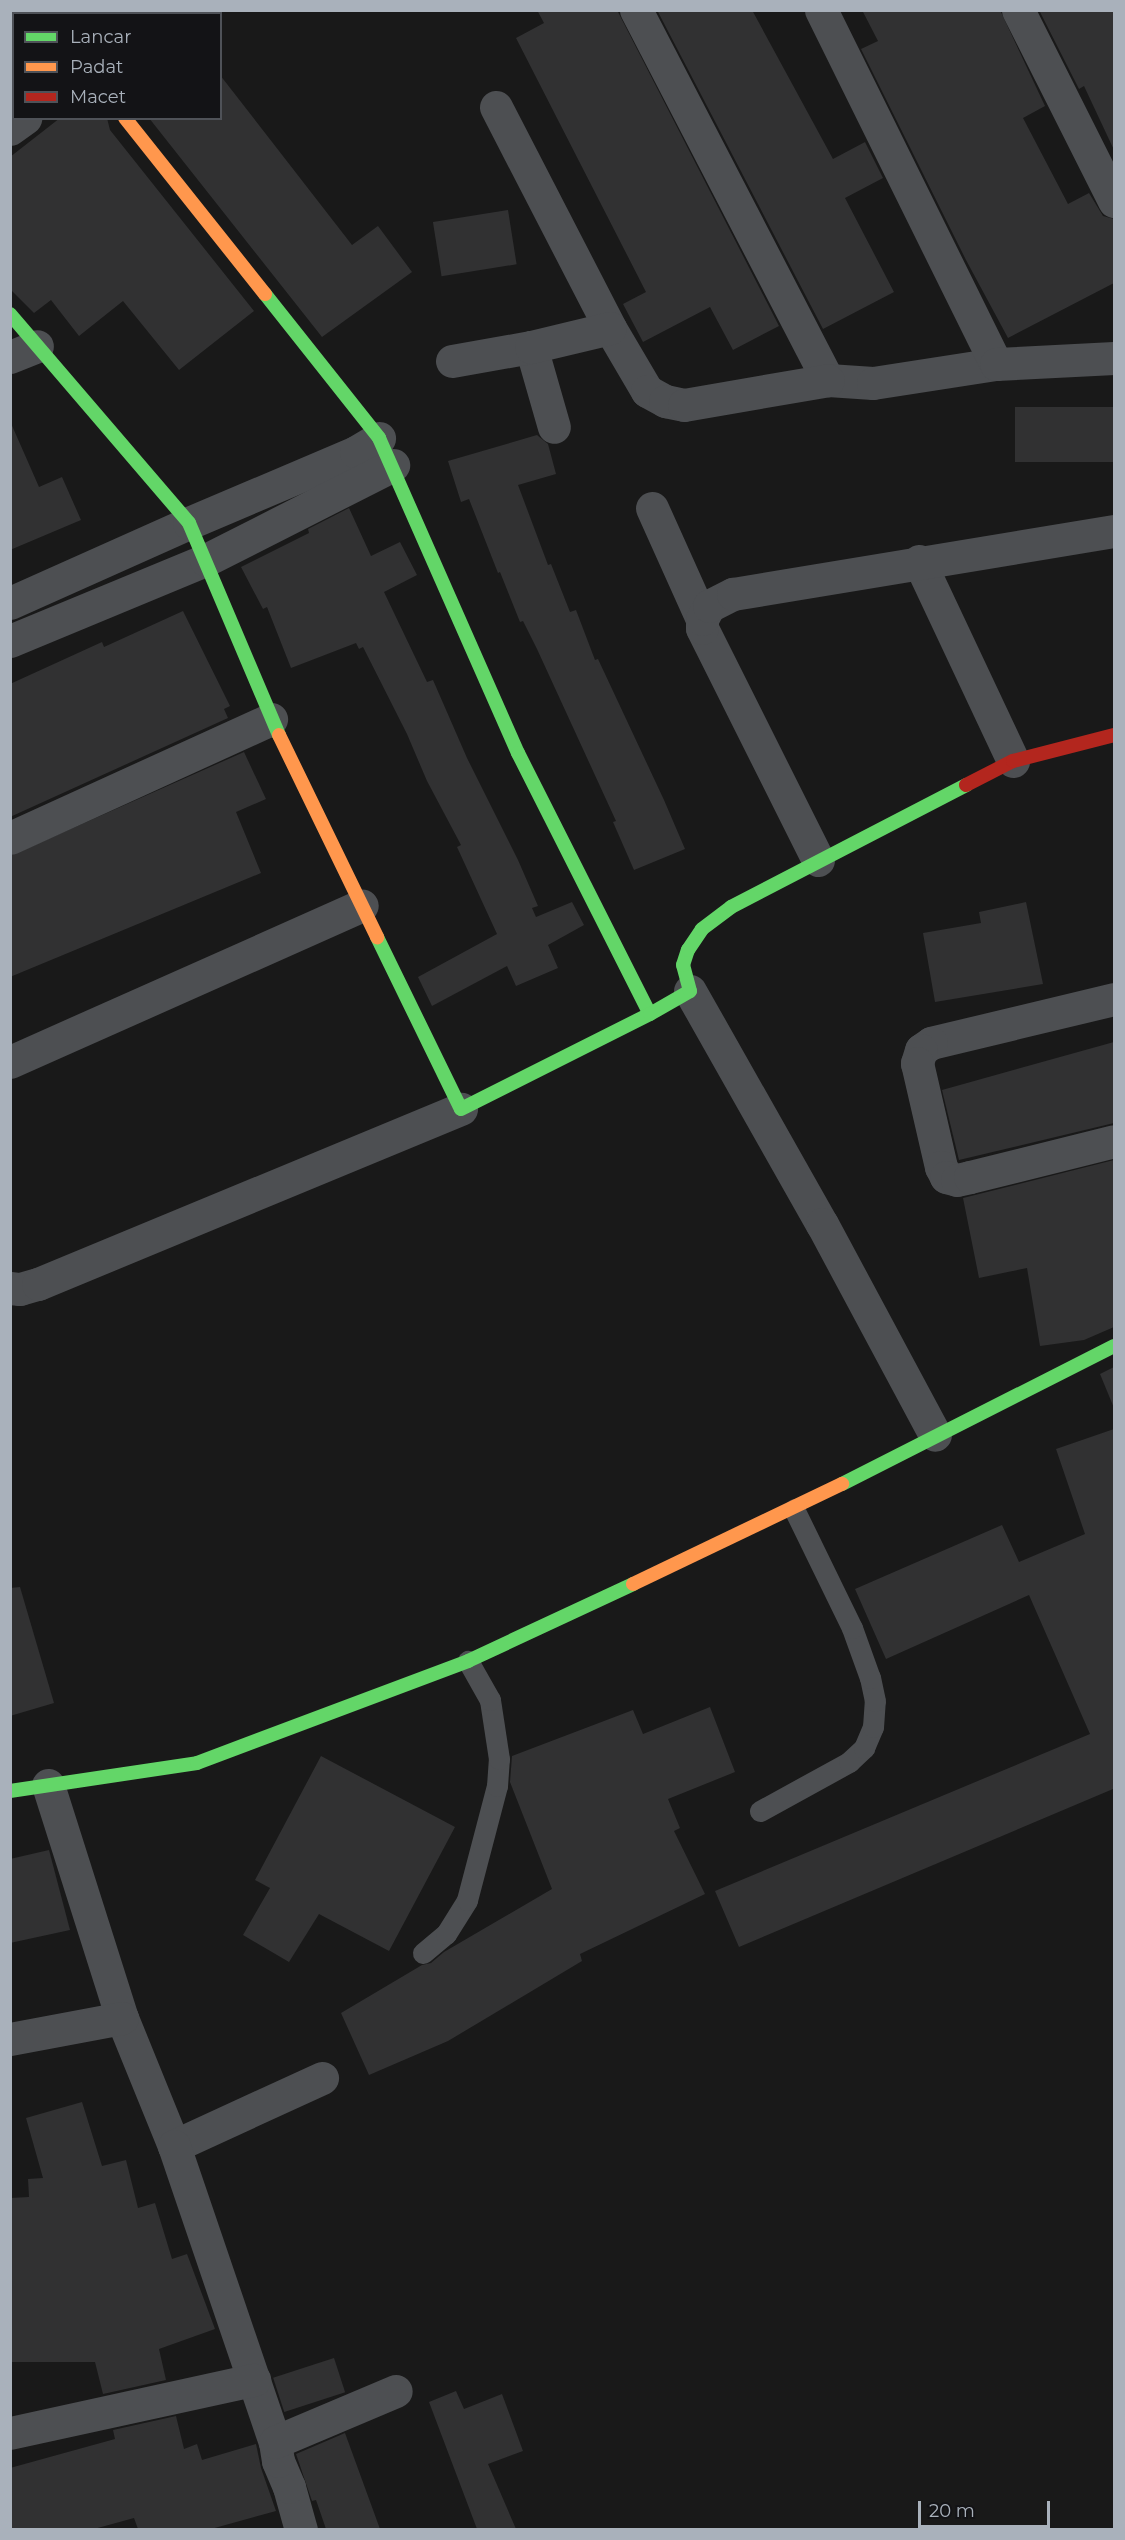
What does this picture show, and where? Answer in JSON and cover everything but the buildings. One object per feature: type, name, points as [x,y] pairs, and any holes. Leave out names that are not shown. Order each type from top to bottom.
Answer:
[{"type":"street","points":[[636,10],[828,380]]},
{"type":"street","points":[[821,10],[996,363]]},
{"type":"street","points":[[1018,10],[1114,201]]},
{"type":"street","points":[[496,107],[610,328],[647,391],[665,401],[684,405],[828,380],[873,383],[996,363],[1114,358]]},
{"type":"street","points":[[10,129],[22,120]]},
{"type":"street","points":[[127,120],[386,452],[518,753],[650,1014]]},
{"type":"street","points":[[10,314],[23,351],[189,523],[271,719],[461,1109]]},
{"type":"street","points":[[452,361],[531,347],[610,328]]},
{"type":"street","points":[[531,347],[554,427]]},
{"type":"street","points":[[10,603],[356,452],[386,452]]},
{"type":"street","points":[[10,641],[206,560],[386,452]]},
{"type":"street","points":[[652,508],[702,619],[702,628],[818,860]]},
{"type":"street","points":[[702,619],[709,606],[733,594],[919,561],[1114,531]]},
{"type":"street","points":[[919,561],[1013,761]]},
{"type":"street","points":[[10,838],[271,719]]},
{"type":"street","points":[[935,1435],[822,1224],[690,991],[683,965],[688,950],[702,929],[731,907],[818,860],[1013,761],[1114,735]]},
{"type":"street","points":[[10,1062],[362,905]]},
{"type":"street","points":[[10,1288],[20,1289],[38,1284],[461,1109],[650,1014],[690,991]]},
{"type":"street","points":[[1114,999],[931,1042],[921,1050],[917,1063],[941,1167],[946,1177],[957,1180],[970,1178],[1114,1142]]},
{"type":"street","points":[[10,1791],[197,1763],[338,1712],[468,1661],[794,1509],[935,1435],[1114,1346]]},
{"type":"street","points":[[48,1785],[122,2018],[174,2146],[275,2442],[278,2461],[289,2487],[301,2529]]},
{"type":"street","points":[[10,2039],[122,2018]]},
{"type":"street","points":[[174,2146],[322,2078]]},
{"type":"street","points":[[10,2433],[254,2380]]},
{"type":"street","points":[[275,2442],[396,2391]]},
{"type":"lane","points":[[760,1811],[849,1762],[864,1748],[873,1727],[875,1701],[870,1678],[852,1628],[794,1509]]},
{"type":"lane","points":[[423,1953],[446,1934],[467,1900],[496,1786],[499,1759],[490,1700],[468,1661]]},
{"type":"traffic: fast","points":[[265,294],[379,438],[518,753],[650,1014]]},
{"type":"traffic: fast","points":[[10,314],[189,523],[279,735]]},
{"type":"traffic: fast","points":[[377,937],[461,1109],[650,1014],[690,991],[683,965],[688,950],[702,929],[731,907],[966,785]]},
{"type":"traffic: fast","points":[[842,1484],[1114,1346]]},
{"type":"traffic: fast","points":[[10,1791],[197,1763],[468,1661],[633,1584]]},
{"type":"traffic: slow","points":[[127,120],[265,294]]},
{"type":"traffic: slow","points":[[279,735],[377,937]]},
{"type":"traffic: slow","points":[[633,1584],[842,1484]]},
{"type":"traffic: jam","points":[[966,785],[1013,761],[1114,735]]}]
